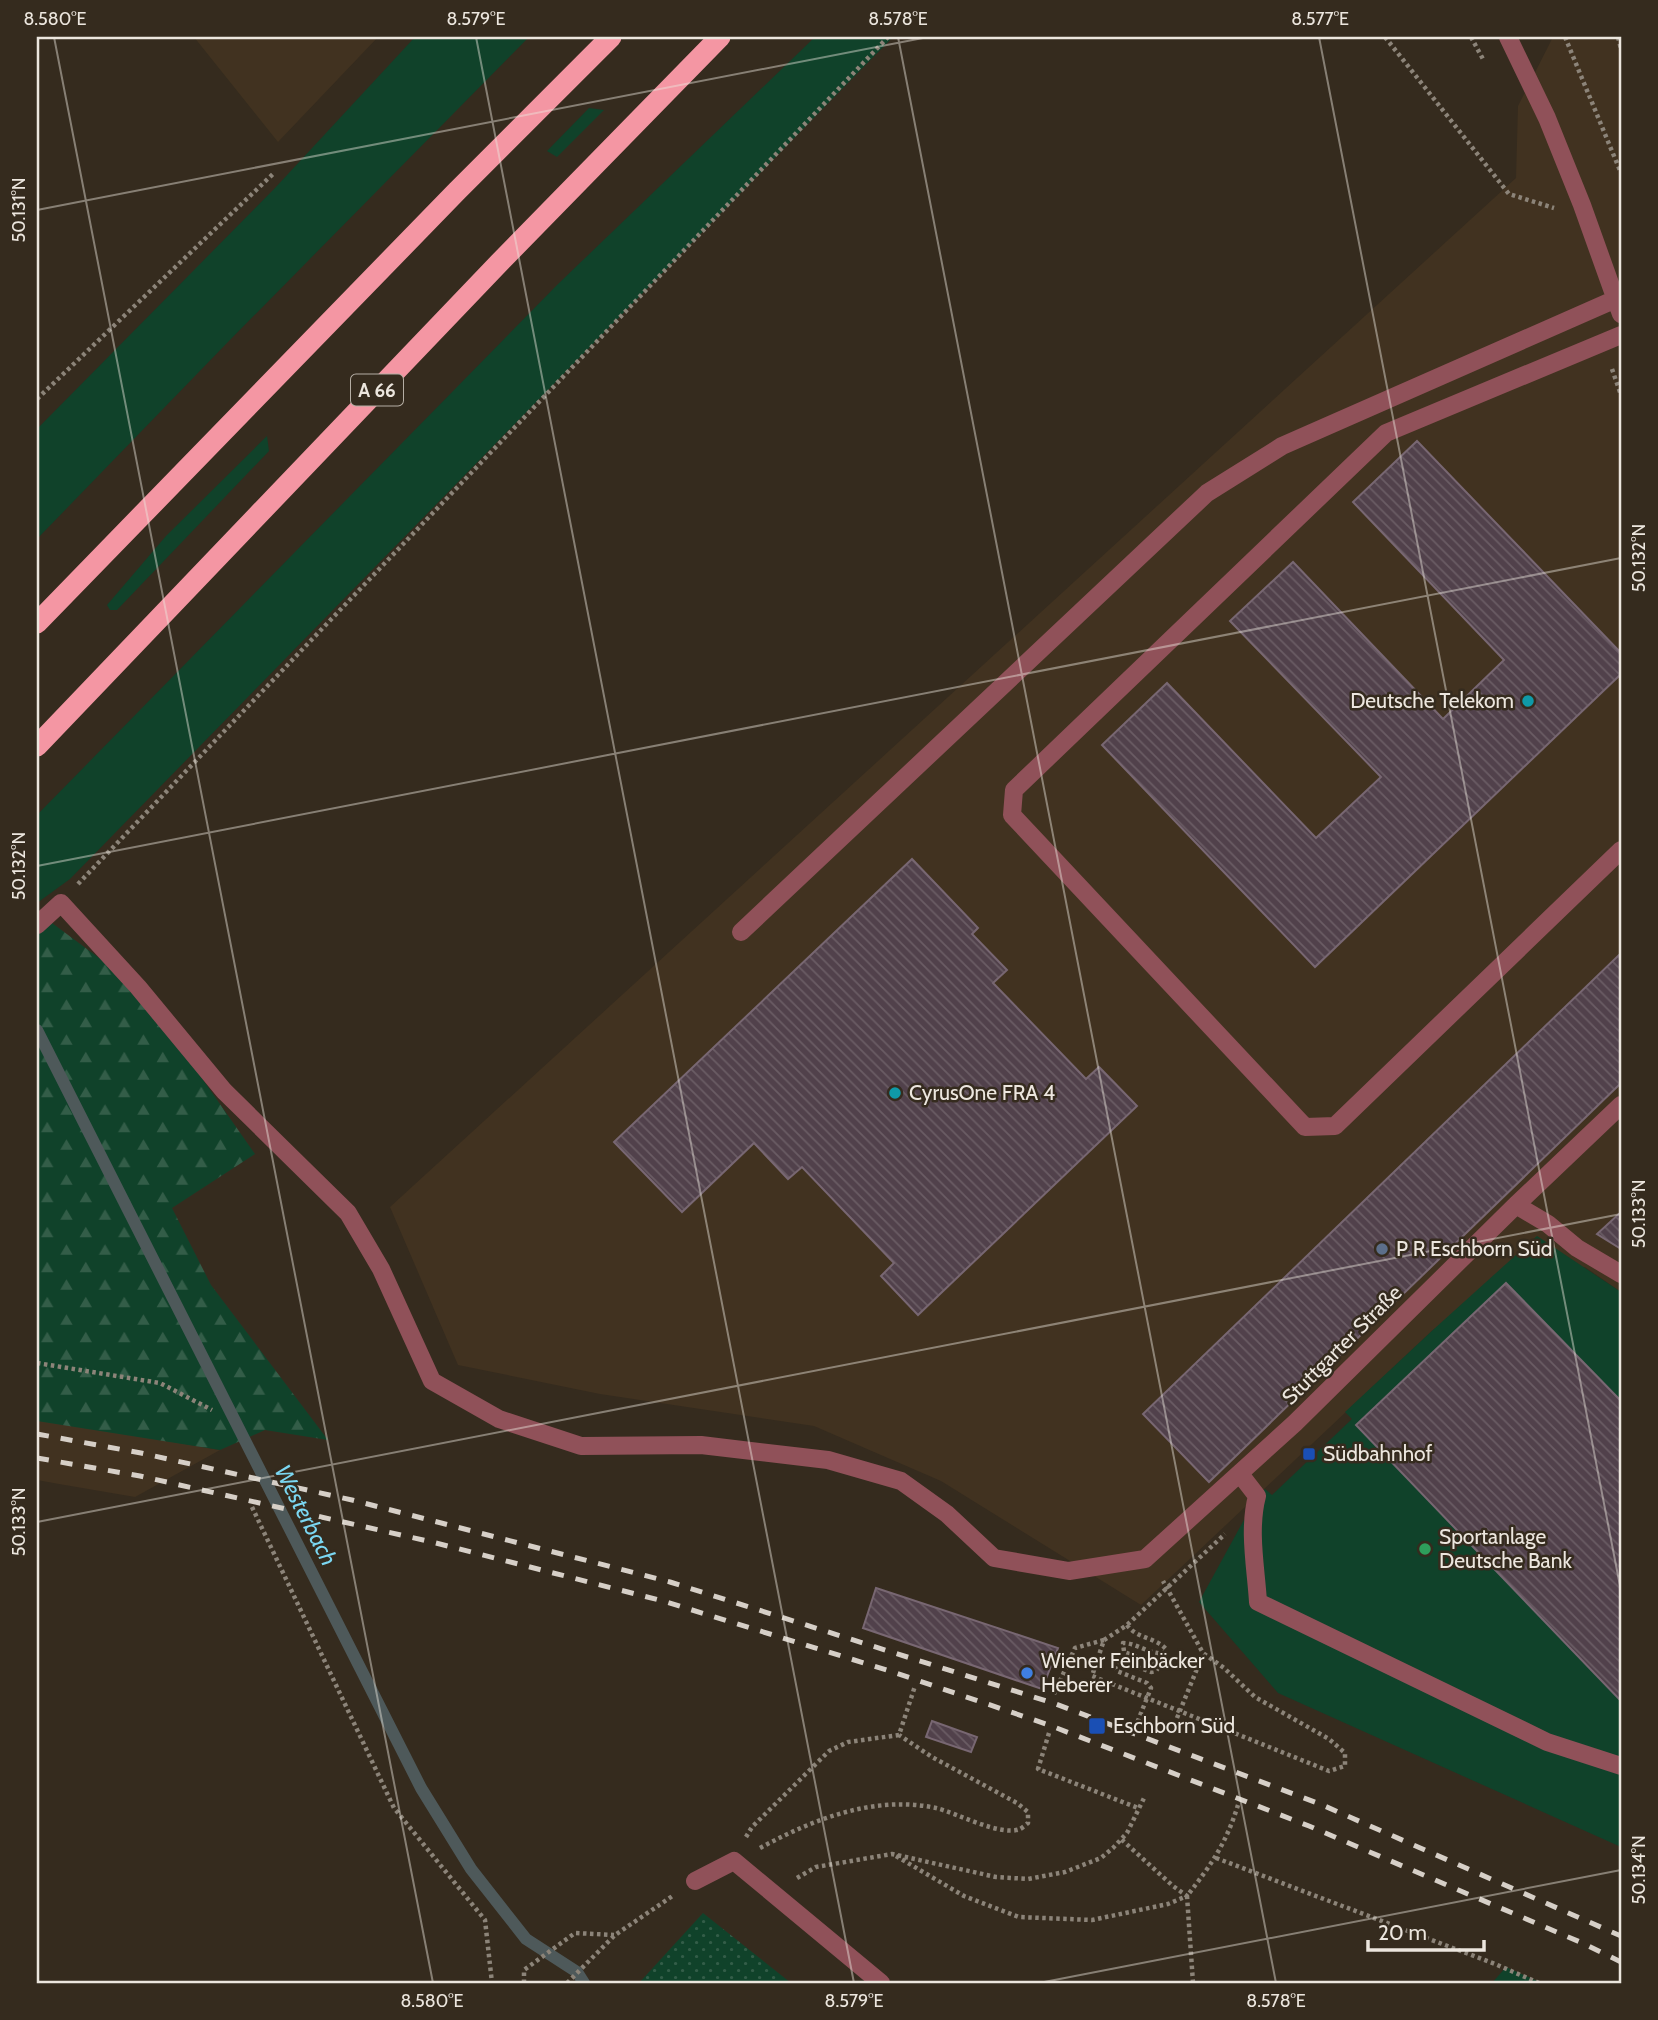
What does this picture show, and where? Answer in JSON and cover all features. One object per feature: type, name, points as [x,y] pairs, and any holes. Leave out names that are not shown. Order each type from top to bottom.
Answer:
[{"type":"highway","points":[[37,623],[457,191],[611,37]]},
{"type":"highway","name":"A 66","points":[[37,746],[499,262],[720,37]]},
{"type":"street","points":[[741,933],[1207,493],[1282,446],[1619,306],[1547,118],[1508,37]]},
{"type":"street","points":[[1621,335],[1386,433],[1014,790],[1012,815],[1305,1127],[1335,1126],[1621,850]]},
{"type":"street","points":[[37,925],[61,903],[138,987],[224,1091],[348,1213],[382,1269],[432,1381],[499,1419],[581,1446],[701,1445],[828,1460],[901,1481],[947,1514],[994,1558],[1069,1571],[1144,1559]]},
{"type":"street","name":"Stuttgarter Straße","points":[[1144,1559],[1295,1423],[1621,1105]]},
{"type":"street","points":[[1516,1205],[1548,1224],[1577,1248],[1621,1274]]},
{"type":"street","points":[[1240,1475],[1257,1496],[1254,1507],[1254,1539],[1258,1602],[1547,1741],[1621,1766]]},
{"type":"street","points":[[695,1881],[734,1861],[881,1983]]},
{"type":"path","points":[[61,903],[887,37]]},
{"type":"path","points":[[1385,37],[1509,194],[1552,209],[1582,205]]},
{"type":"path","points":[[1471,37],[1490,72]]},
{"type":"path","points":[[1565,37],[1621,173]]},
{"type":"path","points":[[1618,37],[1621,49]]},
{"type":"path","points":[[37,399],[275,172]]},
{"type":"path","points":[[1547,196],[1552,209]]},
{"type":"path","points":[[1602,343],[1621,395]]},
{"type":"path","points":[[37,1363],[160,1383],[212,1410]]},
{"type":"path","points":[[252,1507],[394,1808],[485,1920],[492,1983]]},
{"type":"path","points":[[1054,1694],[1075,1648],[1104,1640],[1127,1625],[1254,1507]]},
{"type":"path","points":[[1104,1640],[1092,1676],[1329,1771],[1345,1766],[1345,1753],[1329,1739],[1255,1697],[1224,1668],[1203,1653],[1169,1587],[1144,1559]]},
{"type":"path","points":[[1127,1625],[1132,1633],[1161,1644],[1166,1649],[1164,1653],[1157,1654],[1123,1643],[1124,1652],[1154,1663],[1158,1668],[1151,1672],[1121,1661],[1115,1667],[1117,1671],[1147,1683],[1151,1688],[1137,1723]]},
{"type":"path","points":[[1177,1718],[1203,1653]]},
{"type":"path","points":[[899,1735],[915,1686]]},
{"type":"path","points":[[1049,1733],[1038,1769],[1138,1808]]},
{"type":"path","points":[[734,1861],[752,1826],[829,1751],[848,1742],[899,1735],[1028,1812],[1028,1823],[1020,1829],[1007,1831],[938,1809],[907,1804],[871,1806],[830,1816],[765,1845]]},
{"type":"path","points":[[772,1892],[816,1867],[892,1854],[996,1877],[1028,1879],[1065,1872],[1101,1858],[1121,1839],[1127,1833],[1145,1796]]},
{"type":"path","points":[[892,1854],[964,1896],[1019,1917],[1093,1920],[1168,1904],[1187,1896],[1216,1858],[1238,1805]]},
{"type":"path","points":[[1121,1839],[1187,1896]]},
{"type":"path","points":[[1216,1858],[1256,1871],[1539,1983]]},
{"type":"path","points":[[566,1983],[614,1935],[695,1881]]},
{"type":"path","points":[[1187,1896],[1193,1983]]},
{"type":"path","points":[[524,1983],[524,1970],[575,1933],[614,1935]]},
{"type":"shaded area","points":[[194,37],[378,37],[278,142]]},
{"type":"shaded area","points":[[1553,37],[1621,37],[1621,1292],[1585,1267],[1434,1329],[1141,1605],[941,1481],[814,1426],[600,1394],[458,1365],[390,1207],[1516,178],[1518,106]]},
{"type":"shaded area","points":[[37,1419],[220,1450],[135,1497],[37,1480]]},
{"type":"green space","points":[[415,37],[529,37],[37,539],[37,429],[275,188]]},
{"type":"green space","points":[[815,37],[893,37],[70,879],[37,903],[37,815],[557,285]]},
{"type":"green space","points":[[589,108],[604,110],[557,157],[547,151]]},
{"type":"green space","points":[[267,436],[269,451],[117,610],[110,610],[107,605],[166,536]]},
{"type":"green space","points":[[48,920],[138,987],[255,1154],[172,1208],[211,1285],[328,1440],[265,1430],[220,1450],[37,1421],[37,929]]},
{"type":"green space","name":"Sportanlage Deutsche Bank","points":[[1537,1236],[1621,1292],[1621,1847],[1278,1693],[1199,1602],[1257,1496],[1265,1489],[1272,1495],[1352,1419],[1345,1412]]},
{"type":"green space","points":[[703,1913],[791,1983],[639,1983]]},
{"type":"green space","points":[[1506,1967],[1542,1983],[1492,1983]]},
{"type":"building","name":"Deutsche Telekom","points":[[1417,441],[1621,653],[1621,674],[1315,967],[1102,745],[1167,683],[1316,838],[1381,777],[1230,621],[1293,562],[1443,719],[1504,660],[1353,502]]},
{"type":"building","name":"CyrusOne FRA 4","points":[[912,859],[978,928],[972,934],[1007,970],[993,983],[1086,1079],[1099,1067],[1137,1106],[918,1315],[881,1276],[894,1263],[802,1167],[788,1179],[754,1143],[682,1212],[614,1142]]},
{"type":"building","name":"P R Eschborn Süd","points":[[1621,953],[1621,1083],[1209,1482],[1143,1414]]},
{"type":"building","points":[[1621,1212],[1621,1249],[1597,1234]]},
{"type":"building","points":[[1506,1283],[1621,1401],[1621,1701],[1356,1425]]},
{"type":"building","points":[[876,1588],[1058,1648],[1042,1689],[863,1628]]},
{"type":"building","points":[[932,1721],[977,1737],[971,1752],[926,1737]]},
{"type":"waterway","name":"Westerbach","points":[[37,1030],[421,1788],[471,1869],[526,1939],[577,1972],[584,1983]]},
{"type":"railway","points":[[37,1434],[141,1453],[352,1500],[670,1582],[1056,1704],[1320,1804],[1621,1936]]},
{"type":"railway","points":[[37,1458],[140,1476],[432,1542],[663,1601],[890,1671],[1049,1725],[1309,1826],[1621,1962]]},
{"type":"place","name":"Deutsche Telekom","points":[[1528,701]]},
{"type":"place","name":"CyrusOne FRA 4","points":[[895,1093]]},
{"type":"place","name":"P R Eschborn Süd","points":[[1382,1249]]},
{"type":"place","name":"Südbahnhof","points":[[1309,1454]]},
{"type":"place","name":"Sportanlage Deutsche Bank","points":[[1425,1549]]},
{"type":"place","name":"Wiener Feinbäcker Heberer","points":[[1027,1673]]},
{"type":"place","name":"Eschborn Süd","points":[[1097,1726]]}]
